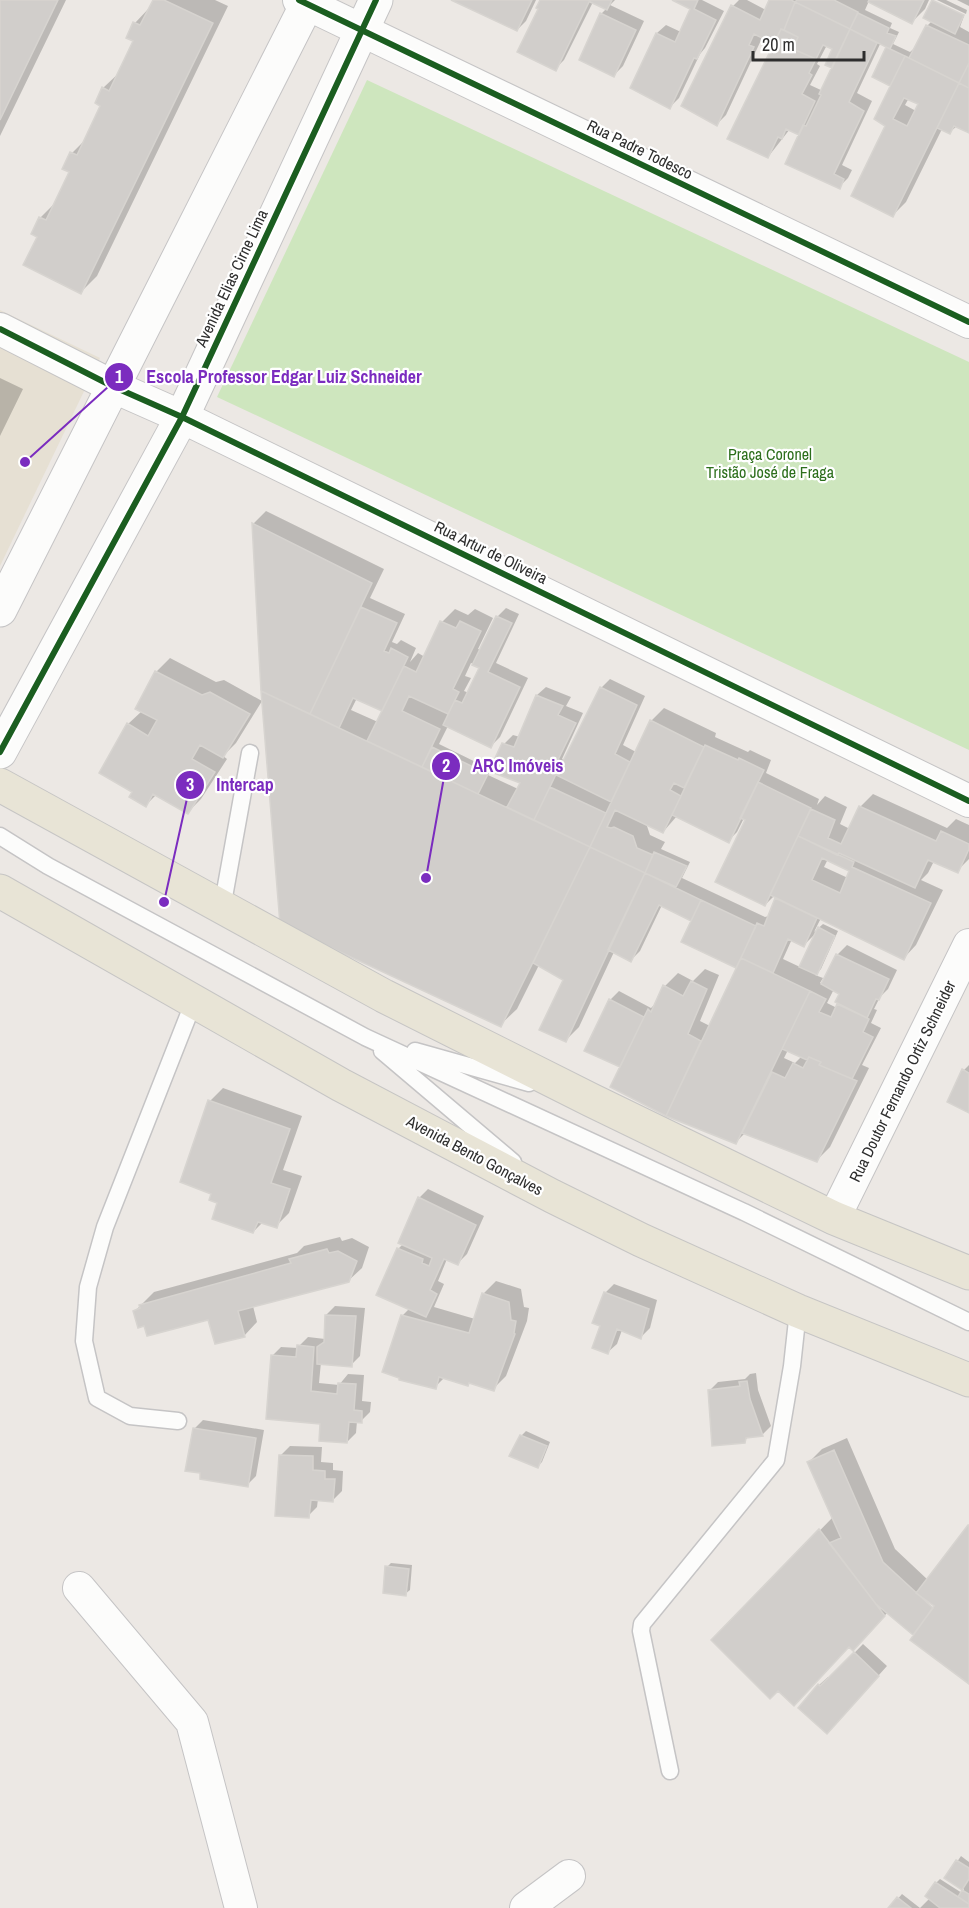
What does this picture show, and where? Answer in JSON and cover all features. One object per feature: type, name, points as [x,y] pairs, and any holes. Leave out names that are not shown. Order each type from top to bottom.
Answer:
[{"type":"main road","points":[[0,785],[384,996],[834,1218],[969,1273]]},
{"type":"main road","name":"Avenida Bento Gonçalves","points":[[0,891],[341,1085],[552,1196],[641,1240],[798,1311],[969,1380]]},
{"type":"street","name":"Avenida Elias Cirne Lima","points":[[0,752],[182,417],[376,0]]},
{"type":"street","name":"Rua Padre Todesco","points":[[305,1],[969,322]]},
{"type":"street","points":[[0,609],[305,1]]},
{"type":"street","name":"Rua Artur de Oliveira","points":[[0,329],[112,386],[182,417],[969,801]]},
{"type":"street","name":"Rua Doutor Fernando Ortiz Schneider","points":[[834,1218],[969,945]]},
{"type":"street","points":[[80,1588],[192,1722],[241,1908]]},
{"type":"street","points":[[526,1908],[569,1876]]},
{"type":"lane","points":[[222,908],[250,753]]},
{"type":"lane","points":[[0,836],[48,866],[365,1036],[744,1212],[969,1322]]},
{"type":"lane","points":[[178,1421],[130,1416],[97,1398],[84,1341],[88,1287],[105,1227],[194,1001]]},
{"type":"lane","points":[[365,1036],[591,1100]]},
{"type":"lane","points":[[365,1036],[552,1196]]},
{"type":"lane","points":[[670,1771],[641,1631],[642,1624],[776,1460],[792,1366],[798,1311]]},
{"type":"shaded area","points":[[0,310],[100,358],[0,566]]},
{"type":"green space","name":"Praça Coronel Tristão José de Fraga","points":[[367,80],[969,362],[969,750],[217,397]]},
{"type":"building","points":[[0,0],[58,0],[0,120]]},
{"type":"building","points":[[153,0],[164,0],[213,23],[81,294],[23,265],[37,237],[31,234],[39,217],[46,220],[69,172],[62,169],[70,152],[77,155],[100,106],[95,103],[102,87],[109,91],[133,41],[126,38],[133,22],[140,25]]},
{"type":"building","points":[[451,0],[532,0],[517,31]]},
{"type":"building","points":[[540,0],[590,0],[556,71],[517,52],[538,9],[536,8]]},
{"type":"building","points":[[590,0],[612,0],[607,10]]},
{"type":"building","points":[[672,0],[698,0],[694,9],[716,20],[697,59],[694,58],[670,109],[630,88],[656,33],[675,42],[690,9]]},
{"type":"building","points":[[769,0],[795,2],[784,30],[781,29],[774,44],[754,34],[749,45],[754,47],[717,126],[681,106],[731,5],[760,20]]},
{"type":"building","points":[[797,0],[834,0],[858,12],[850,29],[795,2]]},
{"type":"building","points":[[869,0],[924,0],[912,24],[868,2]]},
{"type":"building","points":[[932,0],[964,15],[955,34],[923,18]]},
{"type":"building","points":[[795,2],[850,29],[832,68],[825,65],[832,49],[823,45],[816,59],[793,49],[798,37],[784,30]]},
{"type":"building","points":[[600,13],[636,30],[614,77],[579,60]]},
{"type":"building","points":[[858,13],[889,28],[887,33],[896,36],[890,49],[850,29]]},
{"type":"building","points":[[926,25],[969,45],[969,63],[959,83],[909,58]]},
{"type":"building","points":[[781,29],[798,37],[793,49],[816,59],[809,73],[812,75],[802,94],[815,101],[799,135],[786,129],[782,139],[778,137],[768,158],[727,139]]},
{"type":"building","points":[[850,29],[877,43],[849,102],[864,111],[834,174],[844,179],[840,189],[785,164],[803,125],[806,126],[821,95],[819,94]]},
{"type":"building","points":[[886,47],[905,56],[890,86],[872,77]]},
{"type":"building","points":[[905,56],[959,83],[893,217],[851,196],[885,126],[874,119]],"holes":[[[904,98],[918,104],[907,126],[893,119]]]},
{"type":"building","points":[[969,63],[969,88],[959,83]]},
{"type":"building","points":[[959,83],[969,88],[969,133],[954,126],[950,134],[937,128]]},
{"type":"building","points":[[252,523],[372,583],[310,714],[261,691]]},
{"type":"building","points":[[361,607],[397,623],[384,651],[389,653],[391,648],[408,657],[382,711],[353,698],[339,728],[310,714]]},
{"type":"building","points":[[496,616],[512,623],[488,672],[520,687],[491,748],[443,725],[455,700],[462,703],[479,668],[472,665]]},
{"type":"building","points":[[440,621],[456,628],[460,621],[481,631],[453,689],[459,692],[448,714],[409,696],[402,711],[440,729],[422,767],[367,741],[404,666],[416,672]]},
{"type":"building","points":[[155,671],[202,695],[210,692],[250,714],[223,758],[200,745],[192,759],[215,772],[188,814],[153,794],[146,807],[129,797],[132,792],[99,773],[127,723],[148,736],[157,720],[135,709]]},
{"type":"building","points":[[600,687],[637,705],[615,754],[630,762],[611,802],[556,775]]},
{"type":"building","points":[[261,691],[590,847],[501,1027],[280,924]]},
{"type":"building","points":[[536,695],[563,706],[558,715],[576,723],[554,768],[558,770],[534,820],[507,807],[520,783],[489,771],[502,743],[514,747]]},
{"type":"building","points":[[650,720],[704,747],[684,788],[674,783],[670,790],[681,796],[663,833],[615,810],[607,827],[614,827],[633,836],[637,848],[653,855],[645,873],[590,847]]},
{"type":"building","points":[[705,745],[764,770],[729,843],[672,815]]},
{"type":"building","points":[[432,747],[488,774],[478,794],[422,767]]},
{"type":"building","points":[[758,782],[811,808],[765,906],[715,882],[745,820],[740,818]]},
{"type":"building","points":[[550,787],[606,813],[590,847],[534,820]]},
{"type":"building","points":[[859,806],[936,841],[941,831],[969,844],[958,873],[928,860],[915,888],[798,836],[811,809],[835,820],[828,838],[841,844]]},
{"type":"building","points":[[798,836],[854,862],[852,867],[931,903],[904,960],[770,895]],"holes":[[[822,858],[849,871],[840,893],[812,880]]]},
{"type":"building","points":[[590,847],[645,873],[566,1042],[539,1030],[563,980],[533,963]]},
{"type":"building","points":[[654,852],[687,866],[676,887],[645,873]]},
{"type":"building","points":[[645,873],[701,900],[691,921],[659,905],[631,962],[608,950]]},
{"type":"building","points":[[775,898],[817,918],[804,947],[788,939],[773,973],[741,958],[757,923],[764,926]]},
{"type":"building","points":[[701,900],[756,926],[736,968],[681,942]]},
{"type":"building","points":[[818,927],[835,936],[817,975],[799,967]]},
{"type":"building","points":[[836,954],[889,979],[867,1018],[835,1002],[839,994],[821,984]]},
{"type":"building","points":[[741,958],[810,991],[736,1144],[666,1116]]},
{"type":"building","points":[[691,981],[707,989],[688,1034],[701,1041],[666,1116],[610,1087],[648,1009],[651,1012],[663,985],[683,996]]},
{"type":"building","points":[[810,991],[826,999],[819,1012],[831,1017],[837,1004],[869,1019],[863,1032],[873,1037],[852,1079],[819,1065],[821,1062],[809,1057],[807,1060],[782,1049]]},
{"type":"building","points":[[609,999],[644,1017],[620,1067],[584,1051]]},
{"type":"building","points":[[809,1057],[821,1062],[819,1065],[857,1081],[817,1162],[742,1133],[772,1072],[785,1078],[793,1063],[803,1068]]},
{"type":"building","points":[[962,1069],[969,1073],[969,1113],[947,1102]]},
{"type":"building","points":[[208,1100],[290,1129],[271,1183],[290,1189],[277,1228],[258,1222],[253,1233],[212,1219],[217,1203],[209,1200],[211,1194],[180,1182]]},
{"type":"building","points":[[418,1197],[476,1225],[458,1265],[444,1259],[430,1290],[437,1294],[426,1317],[376,1295],[397,1248],[423,1259],[422,1263],[429,1266],[432,1258],[398,1243]]},
{"type":"building","points":[[327,1249],[329,1253],[338,1251],[357,1261],[349,1282],[238,1311],[245,1337],[215,1344],[208,1320],[147,1336],[144,1326],[138,1328],[133,1311],[140,1308],[139,1305],[291,1263],[289,1259]]},
{"type":"building","points":[[604,1292],[649,1309],[641,1339],[617,1329],[608,1354],[592,1348],[600,1326],[592,1323]]},
{"type":"building","points":[[482,1293],[509,1302],[511,1320],[516,1321],[515,1334],[494,1391],[439,1377],[436,1389],[399,1380],[399,1378],[382,1372],[401,1315],[469,1333]]},
{"type":"building","points":[[325,1315],[356,1316],[352,1367],[317,1364],[317,1347],[324,1342]]},
{"type":"building","points":[[297,1345],[314,1347],[311,1391],[337,1394],[338,1383],[356,1384],[354,1410],[362,1411],[362,1423],[349,1422],[347,1443],[319,1441],[320,1424],[266,1419],[271,1355],[296,1357]]},
{"type":"building","points":[[747,1381],[750,1399],[763,1436],[746,1438],[745,1443],[712,1446],[708,1390],[740,1386],[739,1382]]},
{"type":"building","points":[[193,1428],[256,1438],[248,1487],[200,1479],[200,1473],[185,1471]]},
{"type":"building","points":[[520,1435],[547,1446],[538,1468],[509,1456]]},
{"type":"building","points":[[834,1450],[883,1562],[933,1608],[913,1635],[876,1604],[829,1543],[841,1538],[807,1462]]},
{"type":"building","points":[[279,1455],[313,1456],[313,1470],[325,1471],[325,1479],[335,1479],[333,1502],[311,1500],[309,1518],[275,1516]]},
{"type":"building","points":[[968,1525],[969,1684],[910,1640],[934,1606],[916,1593]]},
{"type":"building","points":[[819,1529],[885,1616],[853,1651],[849,1647],[794,1706],[778,1691],[770,1699],[711,1640]]},
{"type":"building","points":[[385,1566],[409,1569],[406,1596],[383,1593]]},
{"type":"building","points":[[854,1652],[879,1676],[827,1734],[798,1708],[818,1684],[820,1686]]},
{"type":"building","points":[[956,1860],[969,1868],[969,1879],[962,1890],[944,1878]]},
{"type":"building","points":[[935,1882],[969,1904],[969,1908],[940,1908],[925,1896]]},
{"type":"building","points":[[962,1890],[969,1894],[969,1904],[958,1897]]},
{"type":"building","points":[[897,1897],[911,1908],[888,1908]]},
{"type":"cycle path","points":[[299,0],[969,322]]},
{"type":"cycle path","points":[[0,752],[182,417],[376,0]]},
{"type":"cycle path","points":[[0,329],[112,386],[182,417],[969,801]]},
{"type":"place","name":"Escola Professor Edgar Luiz Schneider","points":[[25,462]]},
{"type":"place","name":"ARC Imóveis","points":[[426,878]]},
{"type":"place","name":"Intercap","points":[[164,902]]}]
